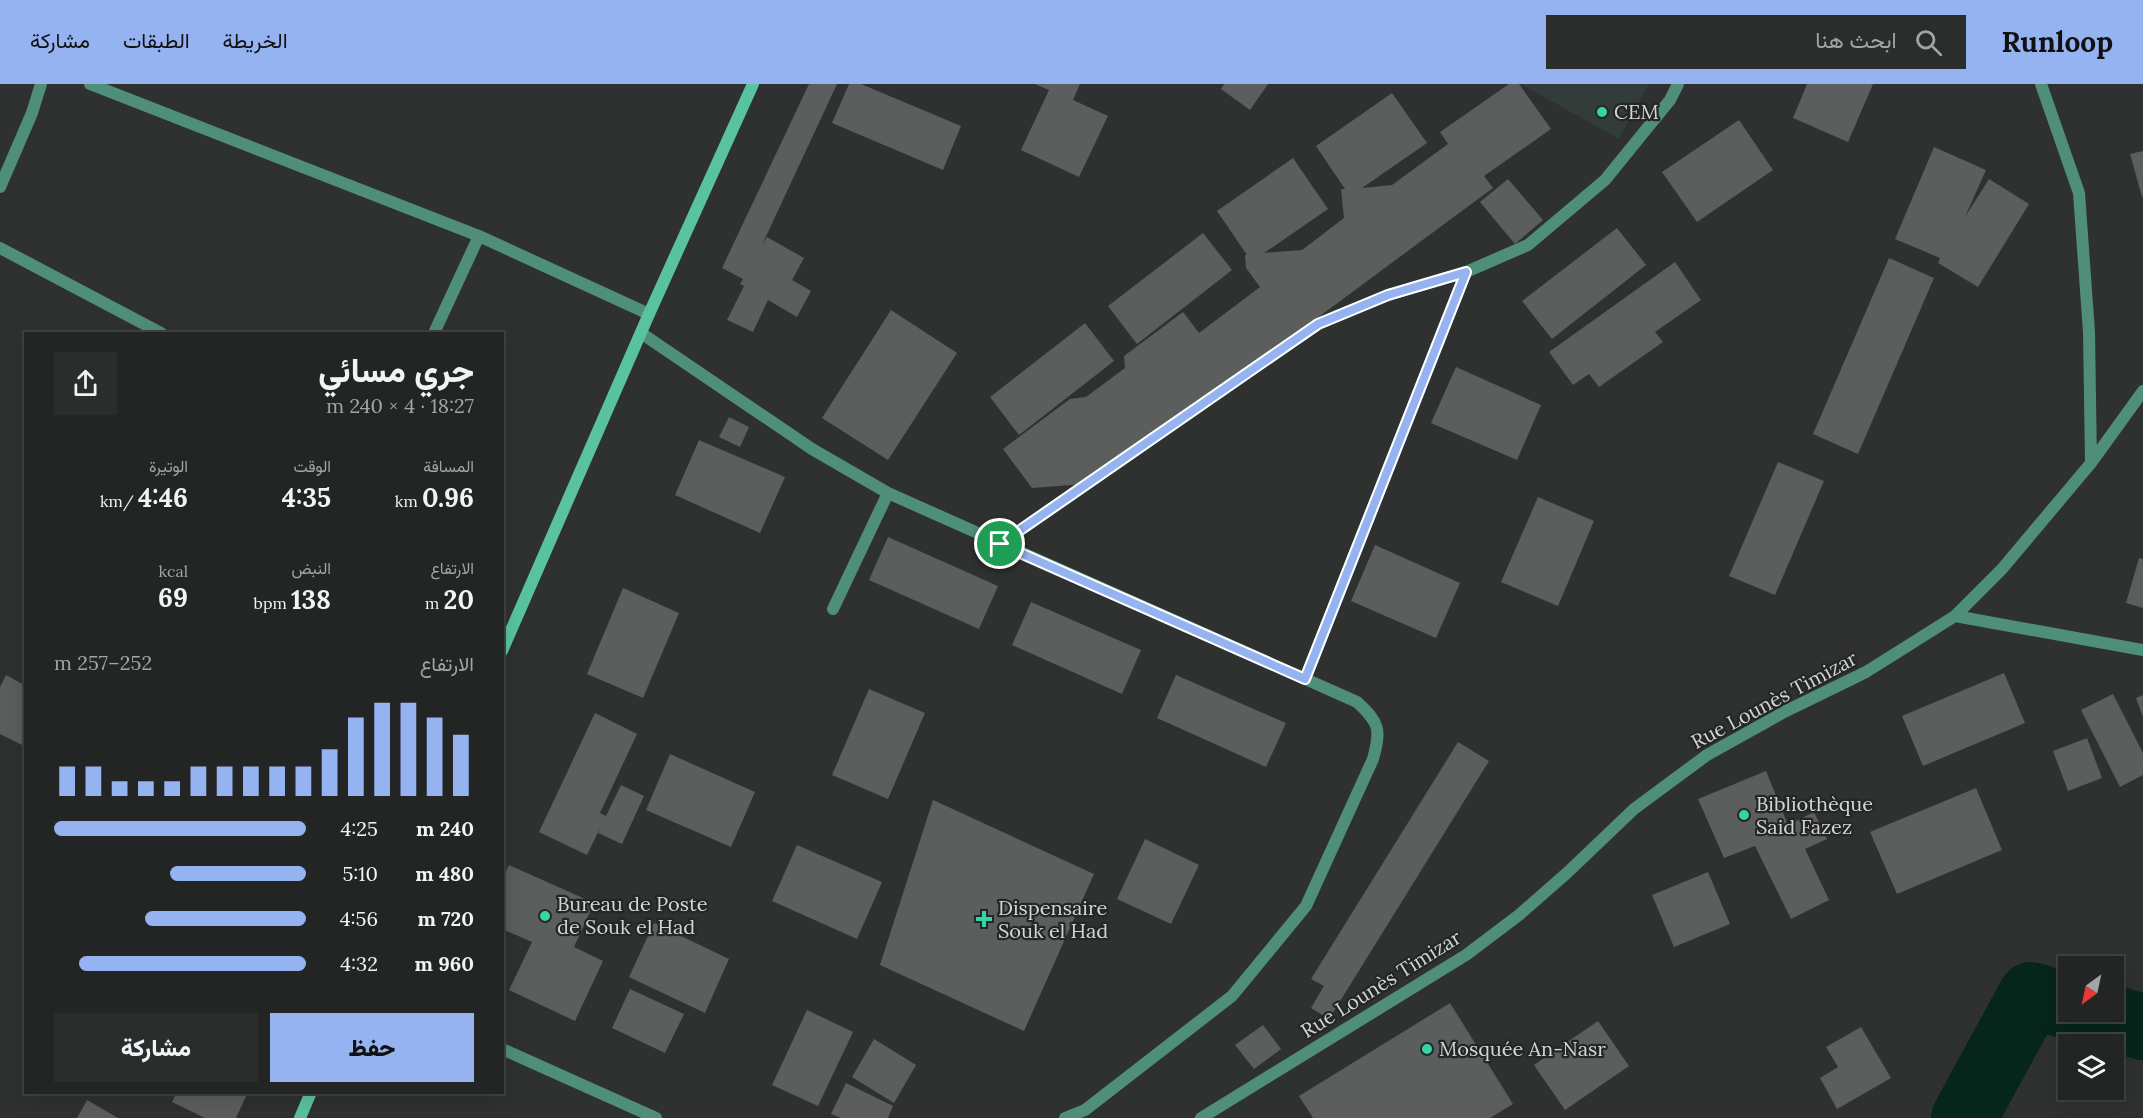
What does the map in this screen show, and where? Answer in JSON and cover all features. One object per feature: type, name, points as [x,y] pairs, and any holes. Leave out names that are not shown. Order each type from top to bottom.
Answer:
[{"type":"main road","points":[[504,646],[649,314],[753,84]]},
{"type":"main road","points":[[300,1118],[310,1094]]},
{"type":"street","points":[[0,188],[42,84]]},
{"type":"street","points":[[90,84],[479,236],[649,314]]},
{"type":"street","points":[[1000,544],[1318,324],[1388,295],[1466,272],[1528,245],[1605,180],[1670,100],[1678,84]]},
{"type":"street","points":[[2041,84],[2079,192],[2089,332],[2091,463]]},
{"type":"street","points":[[434,332],[479,236]]},
{"type":"street","points":[[0,248],[159,332]]},
{"type":"street","points":[[1305,679],[1466,272]]},
{"type":"street","points":[[641,333],[812,449],[888,493],[1357,702],[1373,717],[1379,738],[1373,759],[1306,906],[1232,996],[1085,1110],[1065,1118]]},
{"type":"street","name":"Rue Lounès Timizar","points":[[1201,1118],[1466,955],[1519,915],[1634,809],[1707,755],[1786,711],[1866,672],[1955,616],[2002,569],[2091,463],[2143,391]]},
{"type":"street","points":[[833,609],[888,493]]},
{"type":"street","points":[[1955,616],[2143,650]]},
{"type":"street","points":[[504,1050],[656,1118]]},
{"type":"shaded area","name":"CEM","points":[[1521,84],[1649,84],[1619,139]]},
{"type":"building","points":[[809,84],[837,84],[762,245],[767,237],[804,258],[792,280],[811,291],[797,317],[768,300],[753,332],[727,320],[744,286],[740,284],[743,279],[722,268]]},
{"type":"building","points":[[849,84],[861,84],[961,126],[943,170],[832,123]]},
{"type":"building","points":[[1035,84],[1080,84],[1073,100],[1108,116],[1079,177],[1021,150],[1049,90]]},
{"type":"building","points":[[1224,84],[1268,84],[1250,110],[1221,89]]},
{"type":"building","points":[[1509,84],[1519,84],[1551,129],[1484,176],[1493,188],[1209,398],[1197,400],[1085,484],[1032,488],[1003,449],[1070,399],[1086,397],[1125,368],[1124,356],[1183,312],[1199,333],[1260,287],[1246,268],[1245,255],[1247,255],[1217,211],[1293,158],[1328,209],[1264,253],[1302,250],[1344,218],[1341,189],[1345,189],[1316,146],[1392,93],[1427,143],[1362,188],[1392,185],[1448,144],[1440,132]]},
{"type":"building","points":[[1807,84],[1873,84],[1848,142],[1793,118]]},
{"type":"building","points":[[1739,120],[1773,170],[1697,222],[1662,172]]},
{"type":"building","points":[[1934,147],[1986,170],[1965,217],[1989,179],[2029,204],[1978,287],[1938,263],[1940,258],[1895,239]]},
{"type":"building","points":[[2143,151],[2143,197],[2142,197],[2130,154]]},
{"type":"building","points":[[1508,179],[1543,220],[1515,244],[1480,202]]},
{"type":"building","points":[[1617,228],[1646,265],[1552,339],[1522,301]]},
{"type":"building","points":[[1203,233],[1232,270],[1137,344],[1108,306]]},
{"type":"building","points":[[1889,258],[1934,278],[1858,454],[1813,434]]},
{"type":"building","points":[[1675,262],[1701,300],[1655,332],[1663,342],[1599,387],[1589,374],[1573,385],[1549,352]]},
{"type":"building","points":[[891,310],[957,353],[888,460],[822,418]]},
{"type":"building","points":[[1085,323],[1114,361],[1019,435],[990,397]]},
{"type":"building","points":[[1456,367],[1541,405],[1517,460],[1431,423]]},
{"type":"building","points":[[729,417],[749,427],[740,447],[719,437]]},
{"type":"building","points":[[699,440],[785,477],[760,533],[675,495]]},
{"type":"building","points":[[1778,462],[1824,481],[1775,595],[1729,576]]},
{"type":"building","points":[[1538,497],[1594,521],[1558,606],[1501,582]]},
{"type":"building","points":[[888,537],[998,586],[979,629],[869,580]]},
{"type":"building","points":[[1375,545],[1460,583],[1436,638],[1351,601]]},
{"type":"building","points":[[2139,558],[2143,559],[2143,608],[2126,603]]},
{"type":"building","points":[[623,588],[679,613],[643,698],[587,674]]},
{"type":"building","points":[[1031,602],[1141,650],[1122,694],[1012,645]]},
{"type":"building","points":[[2004,673],[2025,723],[1923,766],[1902,716]]},
{"type":"building","points":[[6,675],[24,685],[24,746],[0,734],[0,687]]},
{"type":"building","points":[[1176,675],[1286,723],[1266,767],[1157,718]]},
{"type":"building","points":[[869,689],[925,713],[888,799],[832,775]]},
{"type":"building","points":[[2113,694],[2143,753],[2143,775],[2120,787],[2081,710]]},
{"type":"building","points":[[2143,695],[2143,717],[2136,698]]},
{"type":"building","points":[[595,713],[637,734],[600,813],[606,816],[621,785],[644,796],[622,844],[598,833],[603,822],[587,855],[539,832]]},
{"type":"building","points":[[2087,738],[2102,778],[2068,791],[2053,751]]},
{"type":"building","points":[[1458,742],[1489,761],[1329,1019],[1311,1008],[1324,986],[1311,979]]},
{"type":"building","points":[[670,754],[755,792],[731,847],[646,810]]},
{"type":"building","points":[[1766,771],[1788,825],[1814,812],[1827,839],[1805,849],[1829,900],[1791,919],[1755,846],[1724,858],[1698,799]]},
{"type":"building","points":[[1976,788],[2002,850],[1897,894],[1870,832]]},
{"type":"building","name":"Dispensaire Souk el Had","points":[[933,800],[1094,874],[1024,1031],[880,965]]},
{"type":"building","points":[[1145,839],[1199,865],[1171,924],[1117,899]]},
{"type":"building","points":[[797,845],[882,882],[857,939],[772,901]]},
{"type":"building","points":[[509,865],[594,903],[574,947],[603,961],[575,1021],[509,990],[532,942],[504,930],[504,875]]},
{"type":"building","points":[[1708,872],[1730,924],[1674,947],[1652,895]]},
{"type":"building","points":[[654,923],[729,959],[705,1013],[629,977]]},
{"type":"building","points":[[630,989],[684,1014],[665,1053],[612,1028]]},
{"type":"building","name":"Mosquée An-Nasr","points":[[1450,1003],[1513,1104],[1490,1118],[1313,1118],[1299,1096]]},
{"type":"building","points":[[807,1010],[853,1032],[818,1106],[772,1085]]},
{"type":"building","points":[[1598,1021],[1629,1066],[1565,1110],[1534,1065]]},
{"type":"building","points":[[1263,1025],[1281,1049],[1254,1069],[1235,1045]]},
{"type":"building","points":[[1861,1027],[1891,1078],[1837,1109],[1820,1078],[1838,1067],[1826,1047]]},
{"type":"building","points":[[874,1039],[916,1065],[894,1103],[852,1077]]},
{"type":"building","points":[[846,1083],[893,1106],[888,1118],[841,1118],[831,1114]]},
{"type":"building","points":[[176,1094],[247,1094],[236,1118],[205,1118],[172,1102]]},
{"type":"building","points":[[87,1100],[118,1118],[77,1118]]},
{"type":"waterway","points":[[1964,1118],[2031,995],[2058,1003]]},
{"type":"waterway","points":[[2124,1022],[2143,1027]]},
{"type":"place","name":"CEM","points":[[1602,112]]},
{"type":"place","name":"Bibliothèque Said Fazez","points":[[1744,815]]},
{"type":"place","name":"Bureau de Poste de Souk el Had","points":[[545,916]]},
{"type":"place","name":"Dispensaire Souk el Had","points":[[984,919]]},
{"type":"place","name":"Mosquée An-Nasr","points":[[1427,1049]]},
{"type":"route","points":[[1466,272],[1305,679],[1000,544],[1318,324],[1388,295],[1466,272]]}]
